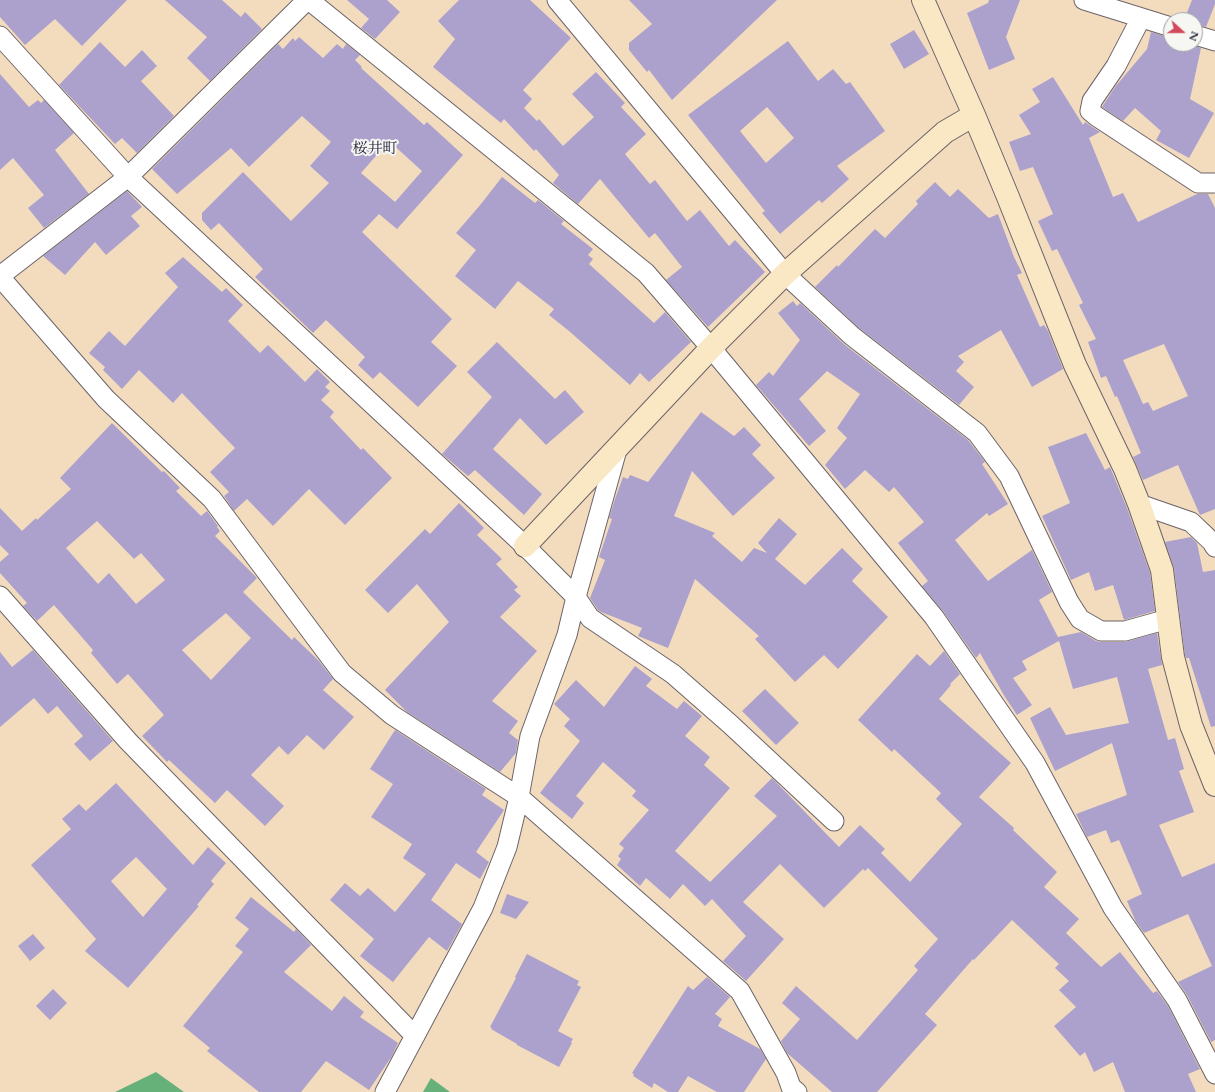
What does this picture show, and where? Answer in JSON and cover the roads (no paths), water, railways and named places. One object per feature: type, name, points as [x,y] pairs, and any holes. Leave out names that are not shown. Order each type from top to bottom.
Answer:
[{"type":"street","points":[[797,1092],[791,1087],[786,1073],[740,991],[519,797],[392,715],[342,673],[212,499],[106,399],[0,276],[128,177],[308,0],[646,273],[711,348],[934,617],[1035,763],[1113,908],[1177,1000],[1215,1074]]},
{"type":"street","points":[[557,0],[785,274],[852,336],[977,433],[1009,476],[1069,602],[1080,619],[1101,631],[1125,631],[1168,619]]},
{"type":"street","points":[[923,0],[974,115],[1075,365],[1125,469],[1140,504],[1162,570],[1173,657],[1191,725],[1215,785]]},
{"type":"street","points":[[1084,0],[1163,25]]},
{"type":"street","points":[[1141,18],[1116,66],[1092,101],[1090,111],[1198,183],[1215,183]]},
{"type":"street","points":[[0,36],[128,177],[525,546],[576,597],[590,618],[673,674],[730,724],[834,821]]},
{"type":"street","points":[[1203,37],[1215,41]]},
{"type":"street","points":[[525,546],[711,348],[785,274],[945,132],[974,115]]},
{"type":"street","points":[[385,1092],[483,908],[507,847],[519,797],[530,736],[567,635],[576,597],[618,446]]},
{"type":"street","points":[[1140,504],[1191,522],[1212,542],[1215,547]]},
{"type":"street","points":[[0,596],[128,742],[415,1036]]},
{"type":"district","name":"桜井町","points":[[375,150]]}]
